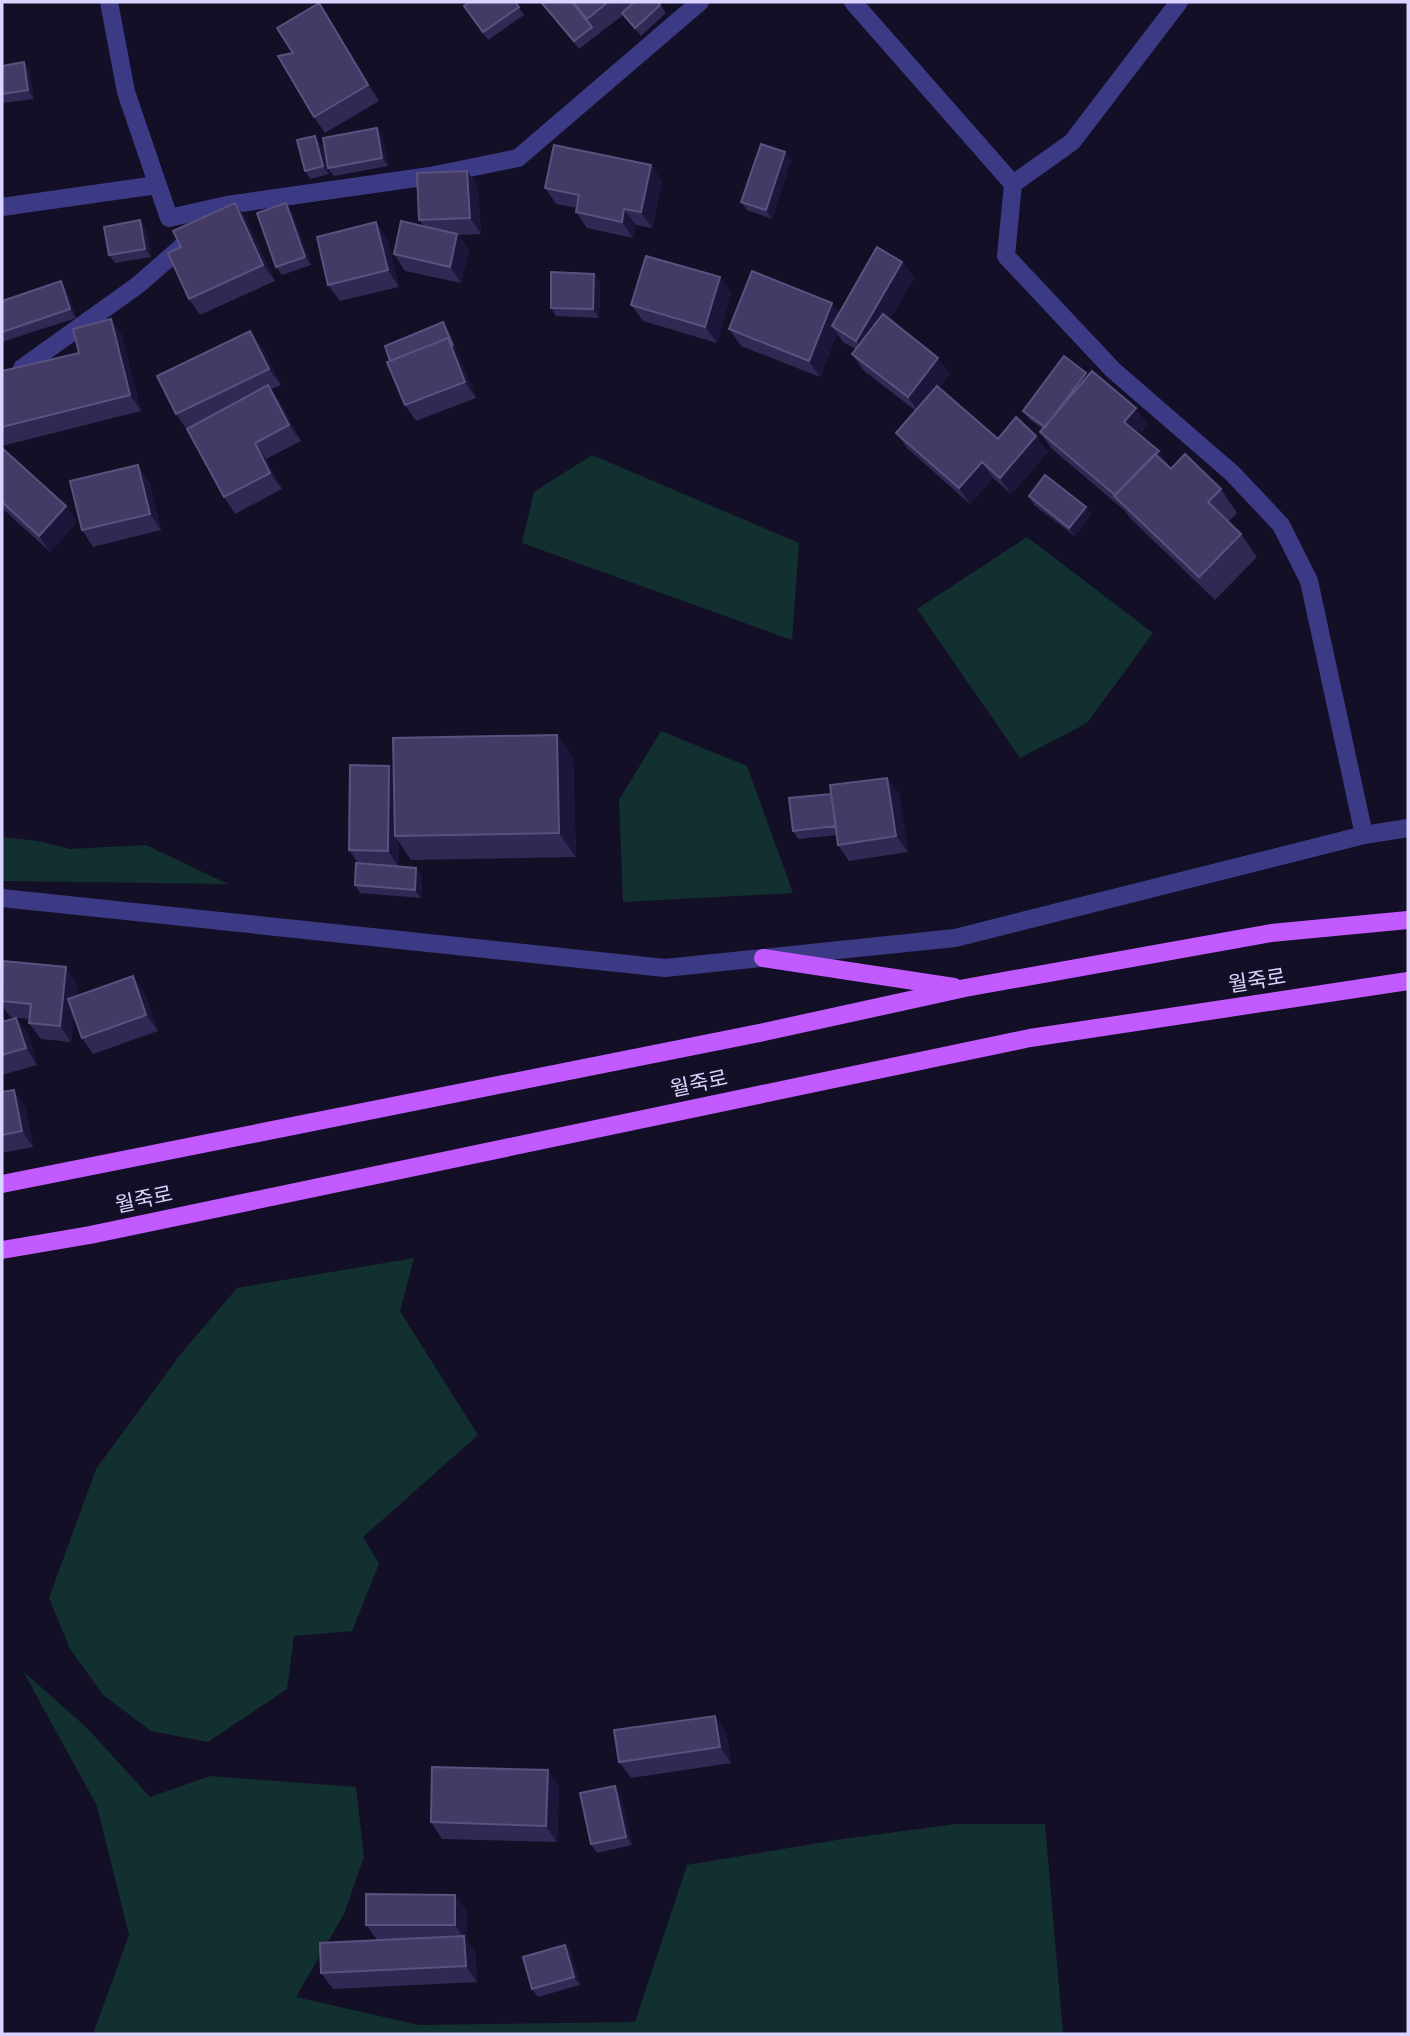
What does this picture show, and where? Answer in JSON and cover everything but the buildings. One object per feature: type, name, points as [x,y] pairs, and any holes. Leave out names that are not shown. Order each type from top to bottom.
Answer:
[{"type":"main road","name":"월죽로","points":[[2,1184],[737,1037],[965,988],[1270,933],[1408,920]]},
{"type":"main road","points":[[763,958],[965,988]]},
{"type":"main road","name":"월죽로","points":[[2,1250],[90,1235],[1030,1038],[1408,981]]},
{"type":"street","points":[[109,2],[126,92],[169,218],[227,205],[430,176],[519,158],[700,2]]},
{"type":"street","points":[[853,2],[1013,184],[1006,256],[1113,370],[1231,473],[1281,525],[1310,581],[1364,835]]},
{"type":"street","points":[[1013,184],[1072,142],[1179,2]]},
{"type":"street","points":[[2,207],[158,185]]},
{"type":"street","points":[[22,368],[138,285],[227,205]]},
{"type":"street","points":[[2,898],[665,968],[955,938],[1364,835],[1408,828]]},
{"type":"green space","points":[[592,455],[799,543],[792,640],[522,543],[534,492]]},
{"type":"green space","points":[[1027,537],[1153,633],[1087,723],[1020,758],[917,609]]},
{"type":"green space","points":[[661,731],[747,766],[793,893],[623,902],[619,800]]},
{"type":"green space","points":[[2,837],[38,841],[70,849],[146,845],[228,884],[2,881]]},
{"type":"green space","points":[[414,1258],[400,1311],[478,1435],[363,1537],[379,1564],[352,1631],[294,1636],[287,1689],[208,1742],[151,1731],[103,1695],[70,1649],[49,1598],[96,1469],[180,1355],[237,1288]]},
{"type":"green space","points":[[23,1671],[87,1728],[150,1797],[210,1776],[356,1787],[364,1857],[344,1914],[296,1997],[419,2025],[635,2022],[687,1865],[843,1839],[956,1824],[1045,1824],[1063,2034],[93,2034],[129,1935],[97,1806]]}]
